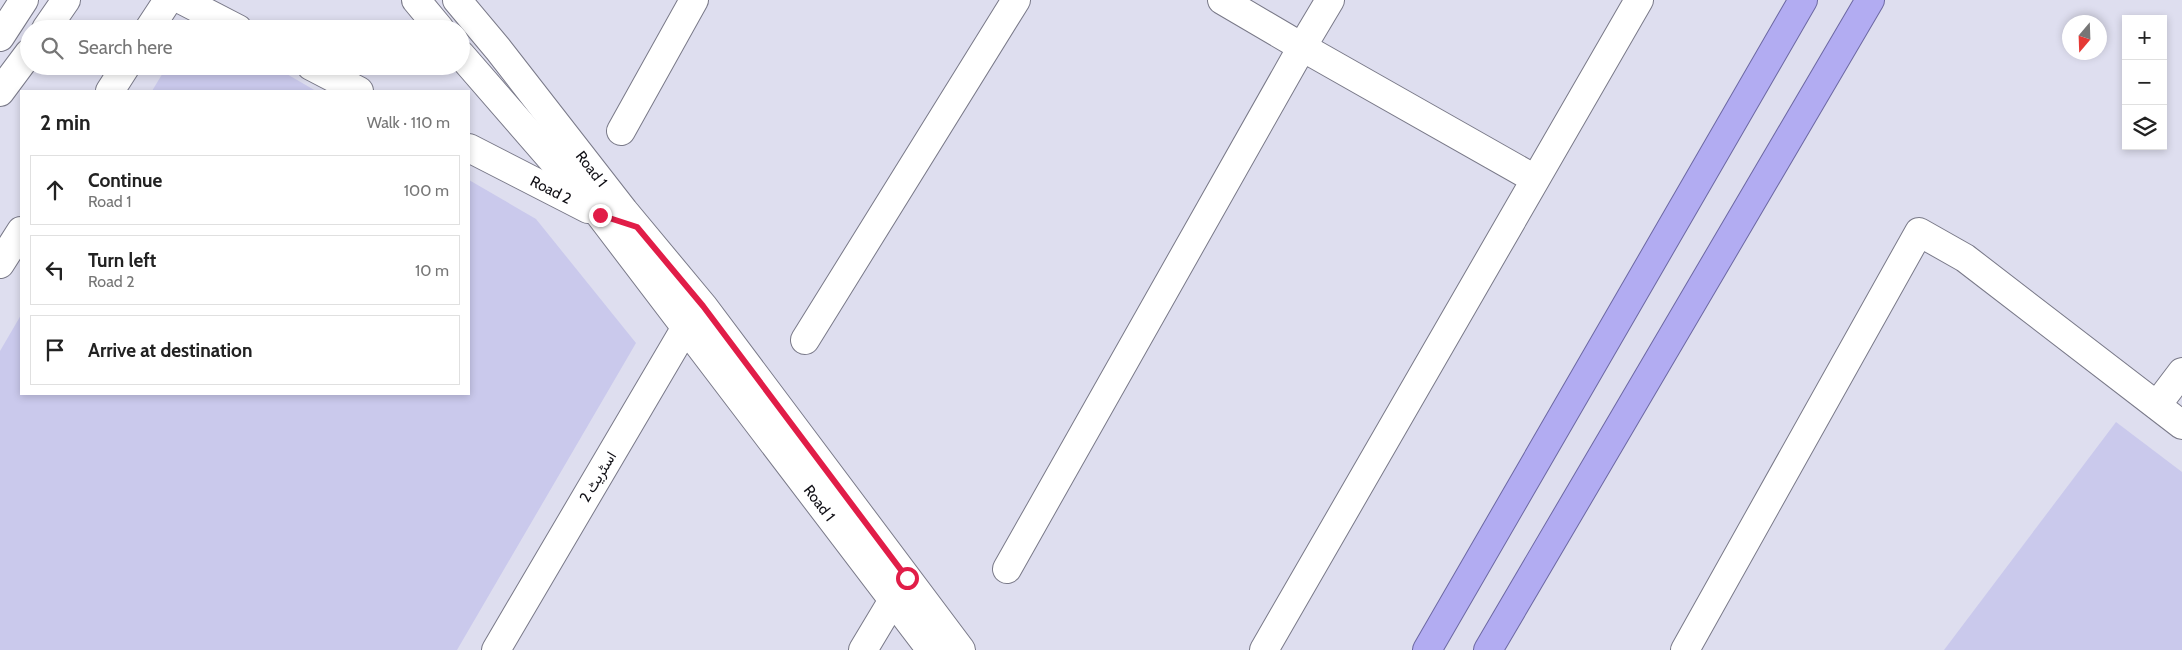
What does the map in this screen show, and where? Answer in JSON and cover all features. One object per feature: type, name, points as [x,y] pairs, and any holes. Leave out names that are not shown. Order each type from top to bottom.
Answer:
[{"type":"highway","points":[[1427,650],[1803,0]]},
{"type":"highway","points":[[1488,650],[1870,0]]},
{"type":"street","points":[[0,37],[24,0]]},
{"type":"street","points":[[52,20],[66,0]]},
{"type":"street","points":[[155,20],[168,0]]},
{"type":"street","points":[[182,0],[221,20]]},
{"type":"street","points":[[416,0],[433,20]]},
{"type":"street","name":"Road 1","points":[[457,0],[498,49],[637,227],[695,316],[900,588],[960,650]]},
{"type":"street","points":[[621,131],[694,0]]},
{"type":"street","points":[[805,340],[1016,0]]},
{"type":"street","points":[[1222,0],[1536,179]]},
{"type":"street","points":[[1007,570],[1330,0]]},
{"type":"street","points":[[1264,650],[1639,0]]},
{"type":"street","points":[[0,92],[20,65]]},
{"type":"street","name":"Road 1","points":[[470,65],[600,215],[695,316]]},
{"type":"street","points":[[111,90],[120,75]]},
{"type":"street","points":[[328,75],[357,90]]},
{"type":"street","name":"Road 2","points":[[470,149],[600,215],[637,227]]},
{"type":"street","points":[[0,264],[20,232]]},
{"type":"street","points":[[1685,650],[1919,232],[1965,258],[2182,425]]},
{"type":"street","name":"اسٹریٹ 2","points":[[496,650],[695,316]]},
{"type":"street","points":[[2157,405],[2182,372]]},
{"type":"street","points":[[863,650],[900,588]]},
{"type":"street","name":"Road 1","points":[[900,588],[931,650]]},
{"type":"shaded area","points":[[162,75],[288,75],[314,90],[153,90]]},
{"type":"shaded area","points":[[470,181],[536,219],[636,343],[457,650],[0,650],[0,351],[20,317],[20,395],[470,395]]},
{"type":"shaded area","points":[[2116,422],[2182,472],[2182,650],[1944,650]]},
{"type":"route","points":[[600,215],[637,227],[703,306],[907,578]]}]
